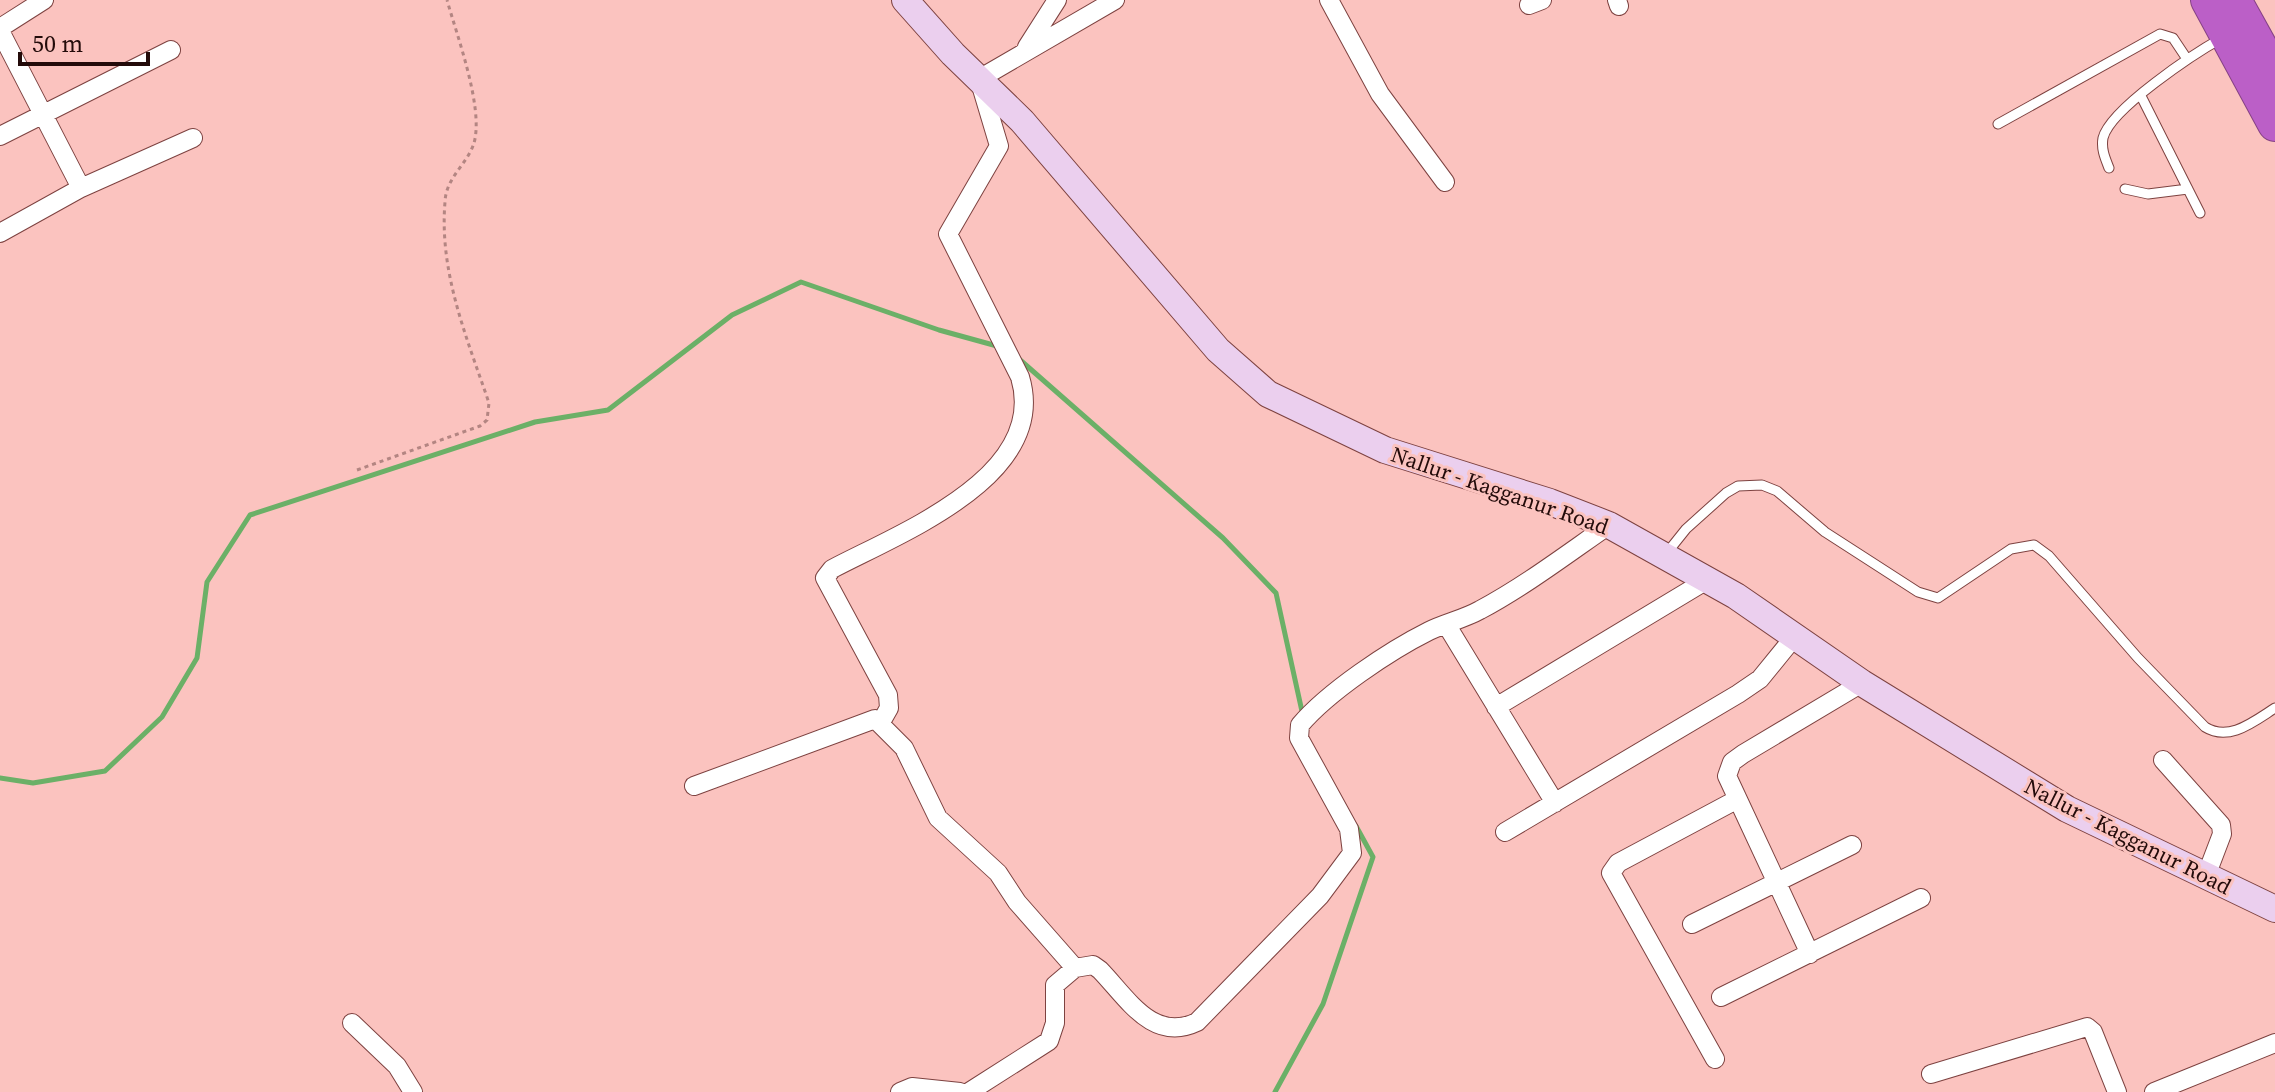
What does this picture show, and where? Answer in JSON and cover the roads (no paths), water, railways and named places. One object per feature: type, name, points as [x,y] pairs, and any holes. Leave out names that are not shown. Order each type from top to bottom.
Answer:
[{"type":"highway","points":[[2208,0],[2236,19],[2275,74]]},
{"type":"highway","points":[[2236,19],[2275,124]]},
{"type":"main road","name":"Nallur - Kagganur Road","points":[[905,0],[1022,121],[1218,350],[1268,394],[1385,450],[1550,502],[1609,525],[1707,580],[1862,683],[2067,809],[2275,909]]},
{"type":"street","points":[[44,0],[0,30],[81,188]]},
{"type":"street","points":[[1023,53],[1057,0]]},
{"type":"street","points":[[881,722],[889,708],[888,695],[825,578],[832,569],[930,517],[993,474],[1014,444],[1024,409],[1025,393],[1020,377],[948,234],[999,146],[979,79],[1115,0]]},
{"type":"street","points":[[1329,0],[1380,94],[1445,182]]},
{"type":"street","points":[[0,136],[171,50]]},
{"type":"street","points":[[0,233],[81,188],[193,138]]},
{"type":"street","points":[[969,1092],[1049,1041],[1055,1023],[1055,985],[1075,968],[1093,965],[1150,1022],[1163,1029],[1176,1030],[1197,1022],[1320,896],[1352,853],[1349,829],[1299,738],[1300,725],[1343,688],[1395,652],[1511,593],[1609,525]]},
{"type":"street","points":[[1496,707],[1707,580]]},
{"type":"street","points":[[1446,624],[1555,803]]},
{"type":"street","points":[[1505,832],[1749,687],[1760,679],[1795,636]]},
{"type":"street","points":[[1810,954],[1727,776],[1732,762],[1862,683]]},
{"type":"street","points":[[694,786],[869,719],[881,722],[904,748],[938,818],[998,873],[1017,902],[1075,968]]},
{"type":"street","points":[[2163,760],[2221,825],[2222,834],[2206,876]]},
{"type":"street","points":[[1715,1059],[1611,873],[1618,863],[1736,800]]},
{"type":"street","points":[[1692,924],[1852,845]]},
{"type":"street","points":[[1721,997],[1921,898]]},
{"type":"street","points":[[352,1023],[397,1066],[413,1092]]},
{"type":"street","points":[[1931,1074],[2087,1027],[2093,1032],[2117,1092]]},
{"type":"street","points":[[2154,1092],[2275,1043]]},
{"type":"street","points":[[900,1092],[912,1087],[960,1092]]},
{"type":"lane","points":[[2109,168],[2102,151],[2103,137],[2109,125],[2236,19]]},
{"type":"lane","points":[[1998,124],[2160,34],[2173,38],[2187,59]]},
{"type":"lane","points":[[2141,96],[2200,213]]},
{"type":"lane","points":[[2125,189],[2148,194],[2188,189]]},
{"type":"lane","points":[[1664,556],[1713,503],[1738,486],[1749,484],[1777,491],[1825,532],[1918,592],[1938,598],[2011,549],[2034,545],[2049,556],[2138,658],[2205,727],[2227,734],[2275,708]]},
{"type":"waterway","points":[[0,778],[33,783],[105,771],[162,717],[197,658],[207,582],[250,515],[535,422],[608,410],[732,315],[801,282],[939,330],[997,346]]},
{"type":"waterway","points":[[1019,359],[1223,538],[1276,593],[1303,716]]},
{"type":"waterway","points":[[1275,1092],[1323,1004],[1373,857],[1356,826]]}]
